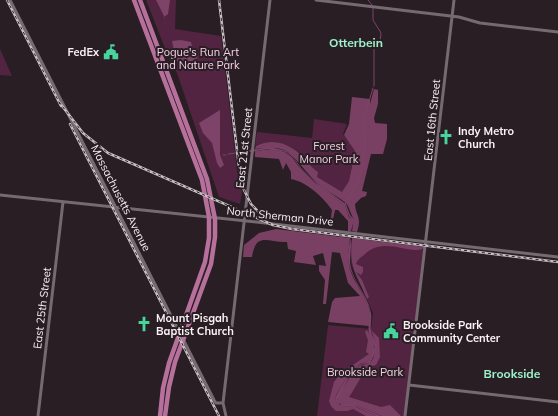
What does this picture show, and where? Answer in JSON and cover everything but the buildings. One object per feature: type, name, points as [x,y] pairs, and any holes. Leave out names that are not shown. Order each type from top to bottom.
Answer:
[{"type":"highway","points":[[134,0],[200,176],[206,194],[209,223],[206,262],[191,303],[191,312],[186,332],[171,377],[164,391],[163,401],[166,416]]},
{"type":"highway","points":[[140,0],[207,179],[212,197],[215,224],[212,260],[197,304],[182,326],[167,369],[163,401],[159,416]]},
{"type":"main road","name":"Massachusetts Avenue","points":[[10,0],[216,403],[224,403]]},
{"type":"main road","name":"East 21st Street","points":[[226,416],[224,403],[270,0]]},
{"type":"main road","points":[[316,0],[452,16],[483,23],[558,32]]},
{"type":"main road","name":"East 16th Street","points":[[405,416],[427,242],[454,0]]},
{"type":"main road","name":"North Sherman Drive","points":[[0,194],[558,258]]},
{"type":"main road","name":"East 25th Street","points":[[38,416],[64,202]]},
{"type":"main road","points":[[409,385],[558,402]]},
{"type":"green space","name":"Pogue's Run Art and Nature Park","points":[[146,0],[176,0],[175,29],[221,36],[237,170],[242,192],[240,204],[219,197],[177,73],[172,66]]},
{"type":"green space","points":[[0,49],[12,76],[0,75]]},
{"type":"green space","name":"Forest Manor Park","points":[[314,119],[347,124],[343,134],[355,150],[349,181],[342,193],[316,177],[317,172],[300,153],[290,147],[273,142],[267,142],[255,146],[257,132],[312,138]]},
{"type":"green space","name":"Brookside Park","points":[[352,238],[424,247],[404,416],[317,416],[328,325],[371,329],[373,313],[352,266],[350,255]]},
{"type":"shaded area","points":[[156,0],[170,0],[168,14],[164,17],[164,16]]},
{"type":"shaded area","points":[[181,40],[191,42],[194,54],[198,56],[195,62],[191,61],[184,68],[176,60],[172,41]]},
{"type":"shaded area","points":[[374,89],[378,90],[378,104],[374,118],[375,123],[387,124],[387,139],[383,154],[371,154],[362,191],[367,192],[366,196],[361,198],[355,204],[359,220],[357,232],[352,231],[354,219],[346,203],[318,184],[290,153],[282,149],[275,148],[255,149],[256,146],[268,142],[279,143],[290,147],[300,154],[318,172],[317,177],[342,192],[349,181],[355,151],[344,135],[349,124],[352,97],[370,99],[370,104]]},
{"type":"shaded area","points":[[220,110],[220,155],[224,165],[220,168],[217,163],[212,143],[203,133],[199,123]]},
{"type":"shaded area","points":[[270,147],[286,151],[293,156],[301,168],[315,182],[346,204],[354,221],[349,216],[345,205],[318,186],[300,168],[293,157],[286,152],[269,149],[237,154],[237,152]]},
{"type":"shaded area","points":[[272,149],[285,152],[292,157],[299,167],[316,184],[345,205],[349,217],[354,220],[351,231],[348,231],[348,221],[338,210],[335,210],[332,224],[330,224],[332,210],[324,200],[309,187],[303,183],[291,179],[291,172],[286,163],[283,170],[279,159],[255,157],[255,151]]},
{"type":"shaded area","points":[[276,229],[350,238],[348,253],[349,265],[370,310],[369,326],[328,322],[332,302],[335,298],[360,296],[348,283],[340,253],[332,252],[326,304],[323,304],[325,280],[319,271],[319,265],[326,266],[323,253],[313,256],[316,265],[294,262],[296,251],[288,249],[287,242],[264,240],[256,244],[252,257],[243,257],[244,245],[259,233]]},
{"type":"shaded area","points":[[350,238],[350,260],[355,279],[351,270],[348,255]]},
{"type":"shaded area","points":[[352,238],[424,248],[412,250],[388,246],[380,247],[372,249],[360,258],[356,264],[363,267],[363,272],[361,275],[356,272],[362,280],[369,297],[367,299],[354,270],[351,249]]},
{"type":"shaded area","points":[[355,279],[364,296],[369,307],[371,315],[371,333],[375,341],[376,348],[370,363],[362,364],[349,377],[337,400],[340,405],[355,405],[381,416],[376,416],[357,407],[340,406],[335,401],[336,396],[347,377],[362,363],[369,361],[375,347],[374,341],[369,333],[369,308]]},
{"type":"shaded area","points":[[367,330],[375,343],[374,351],[369,361],[361,363],[347,377],[336,395],[335,401],[340,406],[356,407],[376,416],[366,416],[353,409],[347,411],[336,411],[331,406],[329,401],[334,382],[341,373],[369,354],[366,352],[368,340],[365,332]]},
{"type":"shaded area","points":[[371,330],[379,338],[380,357],[376,365],[367,369],[349,397],[381,407],[390,405],[401,416],[382,416],[355,405],[342,405],[337,402],[338,396],[350,377],[360,366],[370,363],[373,359],[376,343]]},
{"type":"waterway","points":[[368,0],[372,5]]},
{"type":"waterway","points":[[373,8],[373,20],[381,33],[380,43],[374,48],[374,86]]},
{"type":"waterway","points":[[345,204],[356,185],[361,171],[365,148],[364,118],[373,88]]},
{"type":"waterway","points":[[228,154],[236,153]]},
{"type":"railway","points":[[7,0],[61,106]]},
{"type":"railway","points":[[219,0],[241,184],[251,204],[266,220]]},
{"type":"railway","points":[[59,102],[83,133],[108,153],[273,225],[292,229],[558,262]]},
{"type":"railway","points":[[70,124],[219,416]]},
{"type":"place","name":"FedEx","points":[[111,52]]},
{"type":"place","name":"Indy Metro Church","points":[[446,137]]},
{"type":"place","name":"Mount Pisgah Baptist Church","points":[[144,324]]},
{"type":"place","name":"Brookside Park Community Center","points":[[391,331]]},
{"type":"district","name":"Otterbein","points":[[356,43]]},
{"type":"district","name":"Brookside","points":[[512,374]]}]
